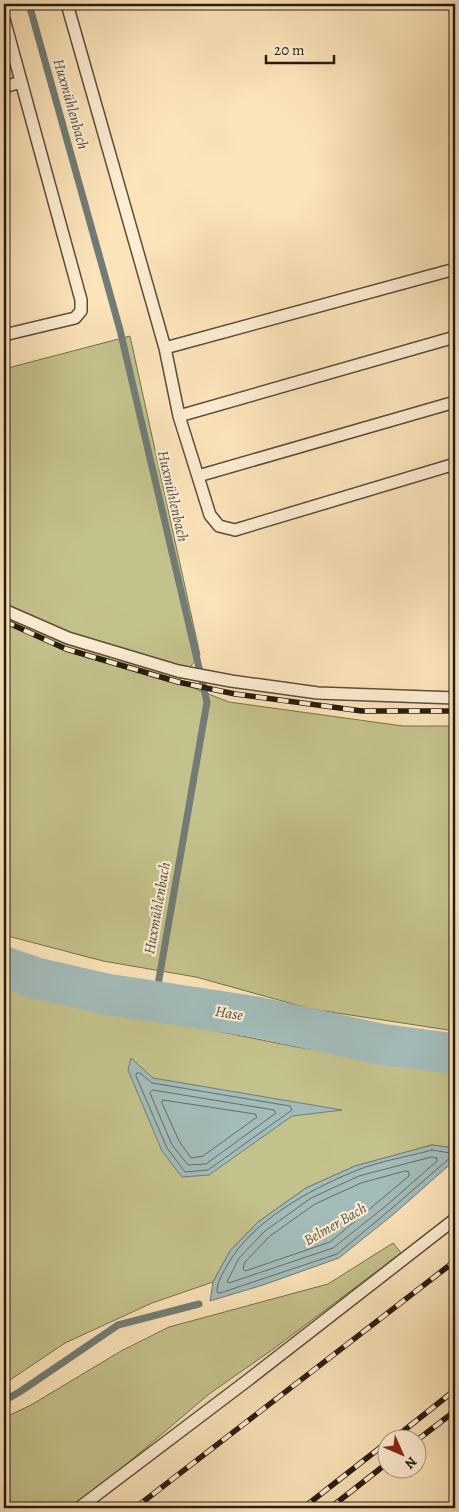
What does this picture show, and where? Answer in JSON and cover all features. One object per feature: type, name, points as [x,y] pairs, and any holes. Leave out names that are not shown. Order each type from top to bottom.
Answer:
[{"type":"lane","points":[[66,4],[165,348],[179,416],[210,515],[219,526],[235,530],[455,464]]},
{"type":"lane","points":[[4,19],[81,300],[82,311],[75,318],[4,335]]},
{"type":"lane","points":[[4,86],[21,82]]},
{"type":"lane","points":[[165,348],[455,269]]},
{"type":"lane","points":[[179,416],[455,337]]},
{"type":"lane","points":[[198,476],[455,402]]},
{"type":"lane","points":[[4,610],[68,638],[178,671],[230,681],[318,693],[455,698]]},
{"type":"lane","points":[[79,1508],[248,1380],[455,1219]]},
{"type":"shaded area","points":[[130,336],[200,655],[178,682],[229,702],[403,726],[455,726],[455,1031],[311,1009],[196,977],[103,961],[4,935],[4,369]]},
{"type":"shaded area","points":[[4,987],[297,1047],[455,1072],[455,1145],[452,1148],[432,1145],[355,1166],[306,1188],[258,1222],[230,1251],[213,1282],[152,1303],[65,1343],[4,1384]]},
{"type":"shaded area","points":[[393,1243],[401,1253],[272,1350],[209,1394],[75,1508],[4,1508],[4,1418],[31,1405],[121,1351],[169,1327],[328,1284]]},
{"type":"water","points":[[131,1058],[153,1078],[342,1110],[292,1116],[209,1175],[182,1177],[162,1151],[128,1070]]},
{"type":"water","points":[[432,1145],[455,1148],[455,1160],[395,1213],[339,1258],[263,1285],[210,1301],[213,1282],[230,1251],[258,1222],[306,1188],[355,1166]]},
{"type":"waterway","name":"Huxmühlenbach","points":[[29,4],[120,330],[207,702],[155,1002]]},
{"type":"waterway","name":"Hase","points":[[4,967],[36,978],[106,994],[256,1017],[380,1044],[455,1054]]},
{"type":"waterway","name":"Belmer Bach","points":[[4,1401],[118,1325],[199,1304]]},
{"type":"railway","points":[[4,621],[66,649],[178,682],[235,694],[362,711],[455,711]]},
{"type":"railway","points":[[135,1508],[455,1261]]},
{"type":"railway","points":[[405,1430],[455,1390]]},
{"type":"railway","points":[[426,1433],[455,1411]]},
{"type":"railway","points":[[303,1508],[376,1451]]},
{"type":"railway","points":[[330,1508],[376,1472]]},
{"type":"railway","points":[[450,1508],[455,1504]]}]
